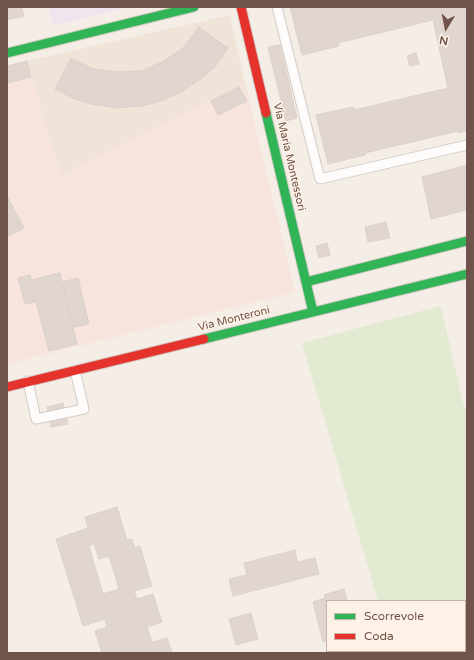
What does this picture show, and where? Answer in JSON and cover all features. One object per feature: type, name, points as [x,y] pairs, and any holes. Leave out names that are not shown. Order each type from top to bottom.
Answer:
[{"type":"street","points":[[7,53],[194,7]]},
{"type":"street","name":"Via Maria Montessori","points":[[241,7],[313,312]]},
{"type":"street","points":[[306,282],[467,241]]},
{"type":"street","name":"Via Monteroni","points":[[7,386],[467,274]]},
{"type":"lane","points":[[277,7],[320,179],[467,145]]},
{"type":"lane","points":[[28,382],[36,419],[84,408],[75,370]]},
{"type":"shaded area","points":[[48,7],[130,7],[53,26]]},
{"type":"shaded area","points":[[230,15],[245,83],[61,176],[27,61]]},
{"type":"shaded area","points":[[27,61],[61,176],[245,83],[295,292],[7,364],[7,66]]},
{"type":"green space","points":[[441,306],[464,408],[467,408],[467,653],[393,653],[466,652],[466,600],[378,600],[302,343]]},
{"type":"building","points":[[7,7],[22,7],[24,16],[7,20]]},
{"type":"building","points":[[290,7],[467,7],[467,131],[459,133],[458,131],[365,153],[365,155],[328,164],[316,115],[353,107],[354,110],[448,88],[433,20],[338,43],[339,46],[302,55]]},
{"type":"building","points":[[199,27],[228,48],[215,67],[201,79],[181,92],[159,102],[140,106],[116,108],[91,104],[75,99],[55,89],[71,58],[93,69],[117,72],[142,71],[164,61],[183,48]]},
{"type":"building","points":[[280,45],[297,118],[286,121],[268,47]]},
{"type":"building","points":[[416,53],[419,64],[410,66],[407,56]]},
{"type":"building","points":[[27,61],[31,77],[7,83],[7,66]]},
{"type":"building","points":[[239,87],[247,101],[218,115],[211,101]]},
{"type":"building","points":[[467,165],[467,210],[431,219],[422,177]]},
{"type":"building","points":[[7,196],[24,228],[7,237]]},
{"type":"building","points":[[386,222],[390,238],[368,242],[365,227]]},
{"type":"building","points":[[327,243],[330,255],[319,258],[316,246]]},
{"type":"building","points":[[60,273],[77,344],[49,351],[36,302],[25,304],[18,278],[30,275],[31,280]]},
{"type":"building","points":[[78,278],[89,324],[74,327],[62,282]]},
{"type":"building","points":[[63,403],[68,424],[51,427],[47,407]]},
{"type":"building","points":[[117,507],[127,540],[132,539],[135,548],[140,546],[152,586],[134,591],[137,599],[153,594],[162,622],[147,627],[152,642],[167,638],[172,653],[102,653],[95,631],[107,627],[105,619],[83,626],[56,539],[88,528],[85,517]],"holes":[[[94,544],[99,559],[109,556],[119,589],[103,594],[89,546]]]},
{"type":"building","points":[[295,550],[297,562],[315,558],[319,574],[233,596],[229,579],[247,575],[244,563]]},
{"type":"building","points":[[344,589],[347,600],[326,600],[326,641],[323,642],[313,602],[325,598],[324,595]]},
{"type":"building","points":[[251,613],[258,639],[236,645],[229,619]]},
{"type":"traffic: fast","points":[[7,53],[194,7]]},
{"type":"traffic: fast","points":[[266,113],[313,312]]},
{"type":"traffic: fast","points":[[306,282],[467,241]]},
{"type":"traffic: fast","points":[[204,339],[467,274]]},
{"type":"traffic: jam","points":[[241,7],[266,113]]},
{"type":"traffic: jam","points":[[7,387],[204,339]]}]
